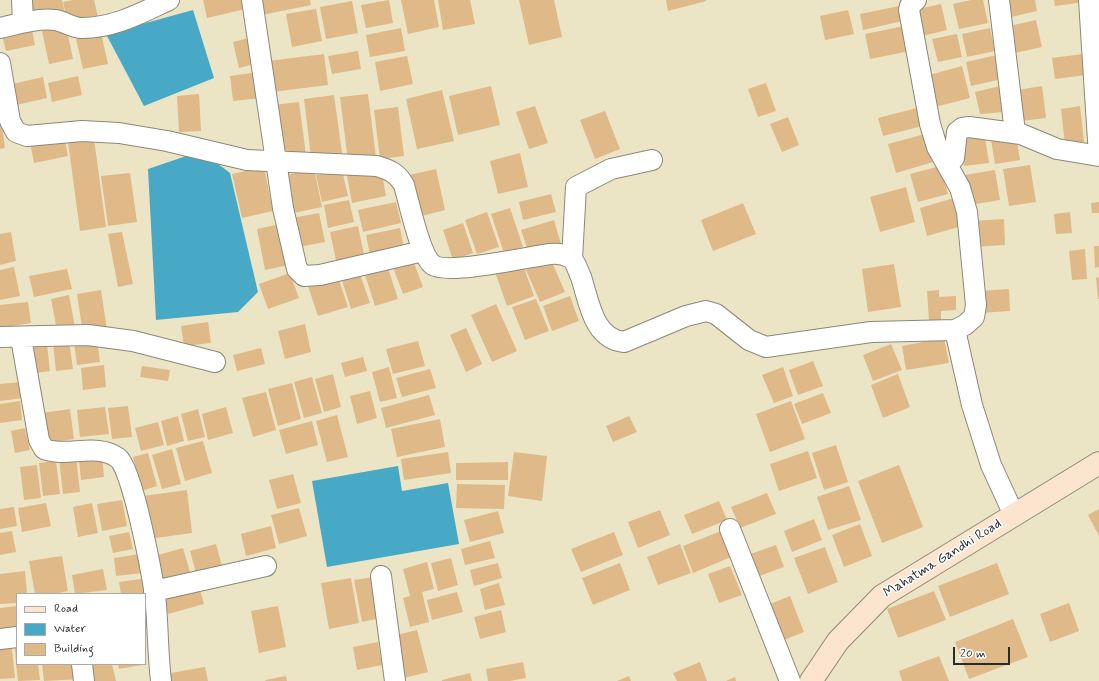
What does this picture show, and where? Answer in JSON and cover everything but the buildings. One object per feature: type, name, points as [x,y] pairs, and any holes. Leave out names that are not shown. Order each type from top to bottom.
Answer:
[{"type":"main road","name":"Mahatma Gandhi Road","points":[[811,681],[838,641],[882,596],[1099,464]]},
{"type":"street","points":[[22,0],[23,22]]},
{"type":"street","points":[[0,28],[23,22],[56,20],[80,28],[105,26],[129,19],[169,0]]},
{"type":"street","points":[[252,0],[275,162],[292,252],[297,269],[304,276],[320,276],[423,251]]},
{"type":"street","points":[[0,63],[10,121],[16,132],[26,136],[82,131],[119,133],[167,141],[247,160],[377,166],[389,170],[398,176],[404,185],[423,251],[432,264],[446,269],[560,253],[572,259],[577,267],[596,322],[602,333],[613,341],[624,342],[686,316],[706,311],[716,314],[749,340],[766,347],[871,332],[954,330],[965,325],[974,317],[976,305],[967,212],[960,188],[937,146],[930,124],[918,66],[909,10],[910,6],[916,0]]},
{"type":"street","points":[[999,0],[1015,132]]},
{"type":"street","points":[[948,165],[954,158],[956,150],[955,136],[957,132],[962,128],[969,127],[1015,132],[1057,149],[1099,156],[1089,0]]},
{"type":"street","points":[[572,259],[576,187],[610,169],[652,160]]},
{"type":"street","points":[[954,330],[972,405],[991,465],[1014,516]]},
{"type":"street","points":[[0,337],[21,338],[88,335],[133,341],[215,362]]},
{"type":"street","points":[[21,338],[41,445],[44,449],[53,453],[102,451],[119,458],[129,478],[154,591],[161,681]]},
{"type":"street","points":[[730,529],[790,681]]},
{"type":"street","points":[[154,591],[266,566]]},
{"type":"street","points":[[381,576],[395,681]]},
{"type":"street","points":[[0,639],[16,637]]},
{"type":"street","points":[[82,665],[84,681]]},
{"type":"water","points":[[193,10],[214,78],[144,106],[106,34]]},
{"type":"water","points":[[201,151],[230,173],[258,292],[238,312],[156,320],[148,169]]},
{"type":"water","points":[[398,466],[402,491],[448,483],[459,544],[327,567],[312,481]]}]
